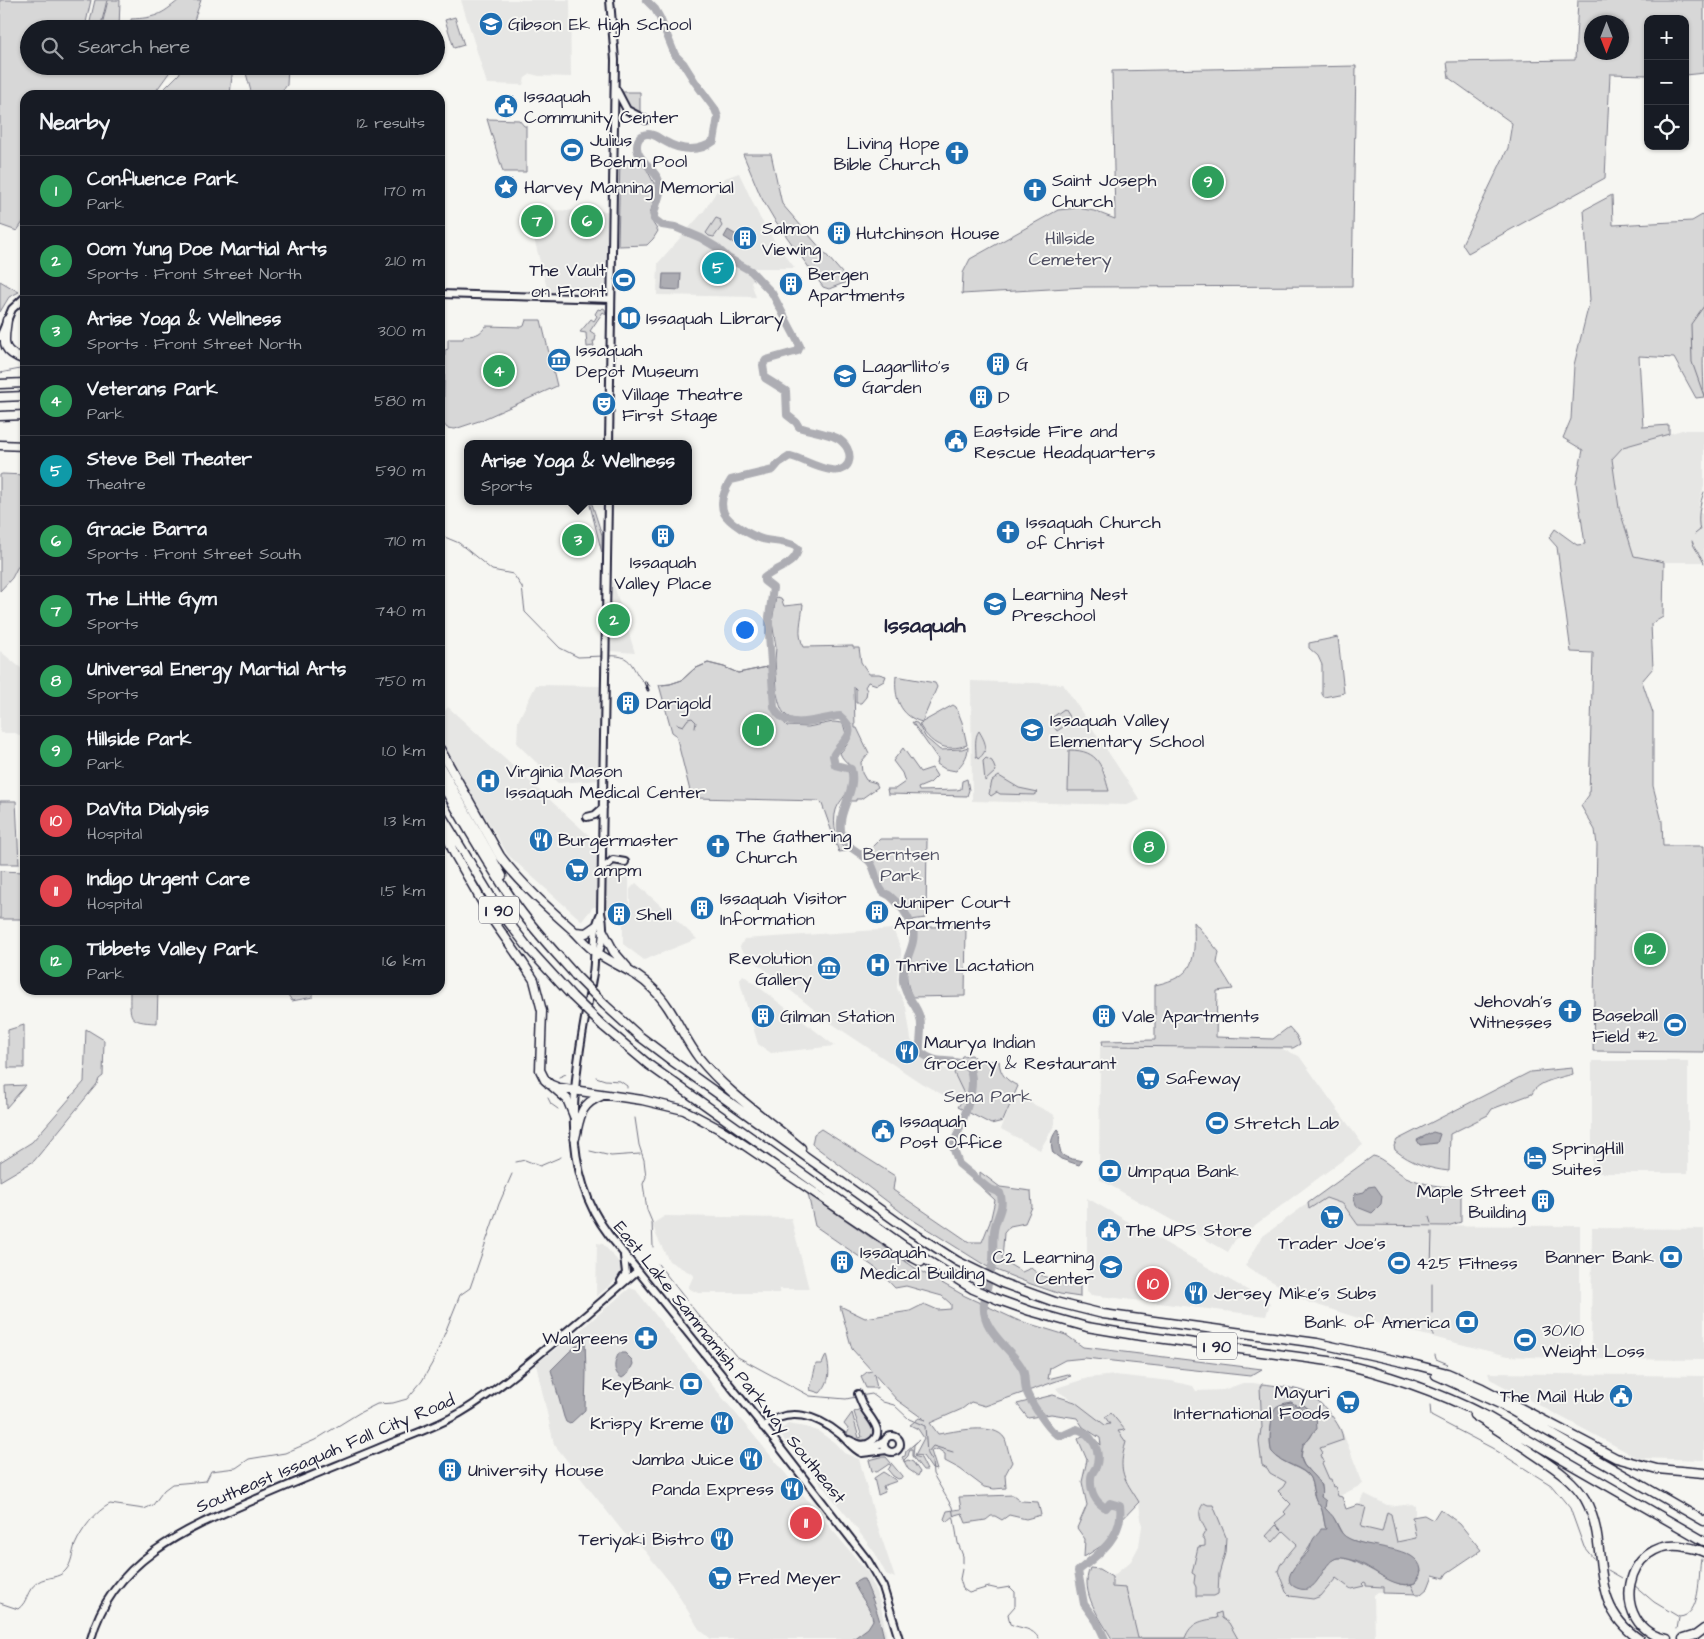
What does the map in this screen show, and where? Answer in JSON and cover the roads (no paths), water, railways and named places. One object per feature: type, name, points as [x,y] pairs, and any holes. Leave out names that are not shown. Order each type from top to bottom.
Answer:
[{"type":"highway","points":[[7,320],[4,341],[6,348],[10,353],[20,358]]},
{"type":"highway","points":[[0,384],[20,383]]},
{"type":"highway","points":[[0,397],[20,396]]},
{"type":"highway","points":[[0,416],[20,415]]},
{"type":"highway","points":[[0,443],[20,444]]},
{"type":"highway","points":[[445,758],[508,868],[597,953],[636,975]]},
{"type":"highway","points":[[445,775],[495,862],[515,903]]},
{"type":"highway","name":"I 90","points":[[445,789],[491,866],[532,926],[575,975],[605,1005],[658,1051],[931,1245],[1002,1283],[1055,1302],[1103,1314],[1317,1343],[1377,1355],[1439,1376],[1477,1392],[1704,1521]]},
{"type":"highway","name":"I 90","points":[[445,821],[499,910],[530,950],[572,996],[603,1026],[648,1065],[904,1246],[973,1289],[999,1300],[1056,1319],[1096,1328],[1329,1361],[1356,1366],[1393,1377],[1435,1392],[1488,1417],[1704,1541]]},
{"type":"highway","points":[[445,832],[454,853],[492,919],[529,972],[537,988],[542,1022],[540,1070],[549,1084],[567,1099],[574,1116]]},
{"type":"highway","points":[[575,932],[586,933],[600,929],[618,958],[661,998],[692,1048],[709,1069],[743,1101],[809,1157]]},
{"type":"highway","points":[[549,1084],[575,1091],[616,1096],[684,1110],[717,1127],[904,1253],[956,1279]]},
{"type":"highway","points":[[575,1138],[581,1114],[586,1105],[591,1100],[606,1096]]},
{"type":"highway","points":[[1377,1355],[1447,1373],[1514,1404],[1586,1444],[1629,1462],[1657,1469],[1704,1473]]},
{"type":"highway","points":[[1435,1392],[1481,1419],[1553,1467],[1579,1490],[1591,1513],[1596,1528],[1600,1573],[1605,1594],[1619,1620],[1628,1631],[1640,1639]]},
{"type":"highway","points":[[1667,1639],[1649,1631],[1635,1615],[1629,1599],[1631,1577],[1644,1557],[1658,1548],[1680,1545],[1704,1554]]},
{"type":"highway","points":[[1683,1639],[1696,1635],[1704,1629]]},
{"type":"main road","points":[[609,440],[615,87],[615,48],[610,0]]},
{"type":"main road","points":[[615,87],[627,110],[646,120]]},
{"type":"main road","points":[[445,294],[610,299]]},
{"type":"main road","points":[[0,336],[15,305],[20,301]]},
{"type":"main road","name":"East Lake Sammamish Parkway Southeast","points":[[608,505],[601,913],[597,953],[575,1091],[575,1138],[579,1171],[588,1198],[604,1229],[877,1573],[886,1594],[899,1639]]},
{"type":"main road","points":[[587,816],[596,814],[603,808]]},
{"type":"main road","points":[[602,869],[613,860],[625,862]]},
{"type":"main road","points":[[614,1290],[626,1273],[624,1254]]},
{"type":"main road","name":"Southeast Issaquah Fall City Road","points":[[91,1639],[101,1610],[117,1585],[143,1560],[176,1536],[220,1514],[420,1432],[458,1414],[479,1401],[524,1367],[637,1271]]},
{"type":"main road","points":[[763,1427],[778,1416],[797,1415],[820,1421],[843,1437],[863,1445],[871,1442],[877,1433],[876,1425],[858,1394]]},
{"type":"main road","points":[[843,1437],[853,1447],[858,1451],[866,1453],[896,1450],[900,1446],[900,1442],[896,1437],[892,1436],[872,1448],[853,1447]]},
{"type":"main road","points":[[885,1441],[887,1450]]},
{"type":"waterway","points":[[646,0],[655,9],[660,18],[675,55],[683,63],[715,109],[718,117],[714,141],[697,149],[684,149],[650,134],[644,135],[638,140],[637,146],[640,155],[659,181],[660,191],[654,219],[662,225],[675,227],[701,238],[716,247],[728,258],[751,271],[772,293],[800,346],[798,351],[766,360],[763,365],[765,378],[786,391],[787,415],[799,427],[837,438],[847,448],[849,454],[848,465],[838,470],[820,467],[790,456],[779,463],[773,470],[731,480],[723,496],[723,509],[731,521],[747,532],[762,539],[792,544],[798,549],[789,563],[764,578],[764,581],[773,588],[769,634],[774,707],[779,715],[786,720],[803,722],[840,716],[849,728],[847,737],[833,756],[835,765],[851,769],[852,777],[852,786],[841,818],[842,835],[854,850],[872,864],[880,889],[899,905],[911,924],[914,936],[904,968],[903,981],[920,1018],[920,1052],[931,1058],[960,1063],[968,1068],[972,1077],[972,1088],[965,1115],[953,1147],[959,1164],[988,1188],[1000,1193],[1001,1197],[1001,1206],[994,1230],[993,1260],[984,1304],[984,1314],[987,1323],[1022,1368],[1028,1395],[1048,1426],[1056,1434],[1061,1435],[1077,1429],[1091,1439],[1098,1455],[1098,1461],[1091,1478],[1094,1496],[1106,1508],[1110,1503],[1120,1506],[1120,1517],[1114,1535],[1102,1551],[1078,1571],[1084,1604],[1097,1622],[1105,1639]]},
{"type":"waterway","points":[[1704,306],[1691,324],[1692,362],[1704,396]]},
{"type":"waterway","points":[[0,373],[20,369]]},
{"type":"waterway","points":[[1695,534],[1700,530],[1699,511],[1704,492]]},
{"type":"waterway","points":[[445,537],[459,543],[492,570],[513,574],[522,587],[525,612],[560,648],[578,657],[604,656]]},
{"type":"waterway","points":[[1692,541],[1704,563]]},
{"type":"waterway","points":[[608,656],[625,658],[633,666],[643,682],[650,686]]},
{"type":"waterway","points":[[662,685],[682,680],[694,669],[708,663],[738,673],[772,666]]},
{"type":"waterway","points":[[677,724],[683,726],[688,719],[692,718],[696,722],[695,728]]},
{"type":"waterway","points":[[559,1077],[566,1074]]},
{"type":"waterway","points":[[596,1077],[620,1081],[627,1088]]},
{"type":"waterway","points":[[548,1098],[551,1104],[558,1109]]},
{"type":"waterway","points":[[635,1118],[639,1145],[644,1160],[646,1177],[643,1184],[647,1210],[652,1222],[653,1247]]},
{"type":"waterway","points":[[590,1151],[611,1156],[640,1154]]},
{"type":"waterway","points":[[516,1162],[525,1160],[540,1166],[561,1157]]},
{"type":"waterway","points":[[0,1603],[18,1609],[24,1603],[34,1585],[63,1573],[70,1564],[75,1545],[85,1527],[94,1516],[110,1504],[144,1509],[153,1505],[164,1490],[172,1484],[206,1481],[211,1471],[236,1468],[249,1459],[285,1453],[315,1440],[377,1404],[393,1403],[407,1399],[422,1381],[434,1360],[460,1295],[470,1288],[499,1204],[512,1174]]},
{"type":"waterway","points":[[1429,1217],[1431,1223]]},
{"type":"waterway","points":[[1431,1268],[1432,1232]]},
{"type":"waterway","points":[[658,1264],[699,1316],[736,1356],[810,1396],[846,1399],[856,1397]]},
{"type":"waterway","points":[[1432,1284],[1432,1313]]},
{"type":"waterway","points":[[1432,1322],[1433,1336]]},
{"type":"waterway","points":[[1435,1355],[1436,1359],[1447,1365]]},
{"type":"waterway","points":[[860,1396],[872,1394],[883,1402],[894,1405],[909,1419],[925,1426],[927,1454],[932,1462],[933,1474],[952,1507],[963,1563]]},
{"type":"waterway","points":[[1430,1405],[1431,1416],[1492,1448],[1551,1485],[1570,1508],[1584,1547],[1593,1558]]},
{"type":"waterway","points":[[928,1452],[933,1446],[953,1452]]},
{"type":"waterway","points":[[1634,1585],[1654,1602],[1679,1617],[1686,1615],[1692,1610],[1698,1593],[1701,1559]]},
{"type":"waterway","points":[[962,1569],[960,1579],[963,1589],[969,1593],[989,1587],[998,1589],[1010,1587],[1015,1592],[1015,1606],[1008,1614],[1010,1624],[1030,1630],[1039,1639]]},
{"type":"waterway","points":[[1608,1570],[1622,1578]]},
{"type":"waterway","points":[[1411,1584],[1416,1594]]},
{"type":"waterway","points":[[1677,1629],[1679,1618]]},
{"type":"railway","points":[[645,682],[648,690]]},
{"type":"place","name":"Gibson Ek High School","points":[[491,24]]},
{"type":"place","name":"Issaquah Community Center","points":[[506,106]]},
{"type":"place","name":"Julius Boehm Pool","points":[[572,150]]},
{"type":"place","name":"Living Hope Bible Church","points":[[957,153]]},
{"type":"place","name":"Hillside Park","points":[[1208,182]]},
{"type":"place","name":"Harvey Manning Memorial","points":[[506,187]]},
{"type":"place","name":"Saint Joseph Church","points":[[1035,190]]},
{"type":"place","name":"The Little Gym","points":[[537,221]]},
{"type":"place","name":"Gracie Barra","points":[[587,221]]},
{"type":"place","name":"Hutchinson House","points":[[839,233]]},
{"type":"place","name":"Salmon Viewing","points":[[745,238]]},
{"type":"place","name":"Steve Bell Theater","points":[[718,268]]},
{"type":"place","name":"The Vault on Front","points":[[624,280]]},
{"type":"place","name":"Bergen Apartments","points":[[791,284]]},
{"type":"place","name":"Issaquah Library","points":[[629,318]]},
{"type":"place","name":"Issaquah Depot Museum","points":[[559,360]]},
{"type":"place","name":"G","points":[[998,364]]},
{"type":"place","name":"Veterans Park","points":[[499,371]]},
{"type":"place","name":"Lagarllito's Garden","points":[[845,376]]},
{"type":"place","name":"D","points":[[981,397]]},
{"type":"place","name":"Village Theatre First Stage","points":[[604,404]]},
{"type":"place","name":"Eastside Fire and Rescue Headquarters","points":[[956,441]]},
{"type":"place","name":"Issaquah Church of Christ","points":[[1008,532]]},
{"type":"place","name":"Issaquah Valley Place","points":[[663,536]]},
{"type":"place","name":"Arise Yoga & Wellness","points":[[578,540]]},
{"type":"place","name":"Learning Nest Preschool","points":[[995,604]]},
{"type":"place","name":"Oom Yung Doe Martial Arts","points":[[614,620]]},
{"type":"place","name":"Darigold","points":[[628,703]]},
{"type":"place","name":"Confluence Park","points":[[758,730]]},
{"type":"place","name":"Issaquah Valley Elementary School","points":[[1032,730]]},
{"type":"place","name":"Virginia Mason Issaquah Medical Center","points":[[488,781]]},
{"type":"place","name":"Burgermaster","points":[[541,840]]},
{"type":"place","name":"The Gathering Church","points":[[718,846]]},
{"type":"place","name":"Universal Energy Martial Arts","points":[[1149,847]]},
{"type":"place","name":"ampm","points":[[577,870]]},
{"type":"place","name":"Issaquah Visitor Information","points":[[702,908]]},
{"type":"place","name":"Juniper Court Apartments","points":[[877,912]]},
{"type":"place","name":"Shell","points":[[619,914]]},
{"type":"place","name":"Tibbets Valley Park","points":[[1650,949]]},
{"type":"place","name":"Thrive Lactation","points":[[878,965]]},
{"type":"place","name":"Revolution Gallery","points":[[829,968]]},
{"type":"place","name":"Jehovah's Witnesses","points":[[1570,1011]]},
{"type":"place","name":"Gilman Station","points":[[763,1016]]},
{"type":"place","name":"Vale Apartments","points":[[1104,1016]]},
{"type":"place","name":"Baseball Field #2","points":[[1675,1025]]},
{"type":"place","name":"Maurya Indian Grocery & Restaurant","points":[[907,1052]]},
{"type":"place","name":"Safeway","points":[[1148,1078]]},
{"type":"place","name":"Stretch Lab","points":[[1217,1123]]},
{"type":"place","name":"Issaquah Post Office","points":[[883,1131]]},
{"type":"place","name":"SpringHill Suites","points":[[1535,1158]]},
{"type":"place","name":"Umpqua Bank","points":[[1110,1171]]},
{"type":"place","name":"Maple Street Building","points":[[1543,1201]]},
{"type":"place","name":"Trader Joe's","points":[[1332,1217]]},
{"type":"place","name":"The UPS Store","points":[[1109,1230]]},
{"type":"place","name":"Banner Bank","points":[[1671,1257]]},
{"type":"place","name":"Issaquah Medical Building","points":[[842,1262]]},
{"type":"place","name":"425 Fitness","points":[[1399,1263]]},
{"type":"place","name":"C2 Learning Center","points":[[1111,1267]]},
{"type":"place","name":"DaVita Dialysis","points":[[1153,1284]]},
{"type":"place","name":"Jersey Mike's Subs","points":[[1196,1293]]},
{"type":"place","name":"Bank of America","points":[[1467,1322]]},
{"type":"place","name":"Walgreens","points":[[646,1338]]},
{"type":"place","name":"30/10 Weight Loss","points":[[1525,1340]]},
{"type":"place","name":"KeyBank","points":[[691,1384]]},
{"type":"place","name":"The Mail Hub","points":[[1621,1396]]},
{"type":"place","name":"Mayuri International Foods","points":[[1348,1402]]},
{"type":"place","name":"Krispy Kreme","points":[[722,1423]]},
{"type":"place","name":"Jamba Juice","points":[[751,1459]]},
{"type":"place","name":"University House","points":[[450,1470]]},
{"type":"place","name":"Panda Express","points":[[792,1489]]},
{"type":"place","name":"Indigo Urgent Care","points":[[806,1523]]},
{"type":"place","name":"Teriyaki Bistro","points":[[722,1539]]},
{"type":"place","name":"Fred Meyer","points":[[720,1578]]},
{"type":"district","name":"Issaquah","points":[[925,624]]},
{"type":"park label","name":"Hillside Cemetery","points":[[1070,248]]},
{"type":"park label","name":"Berntsen Park","points":[[901,864]]},
{"type":"park label","name":"Sena Park","points":[[988,1096]]}]
